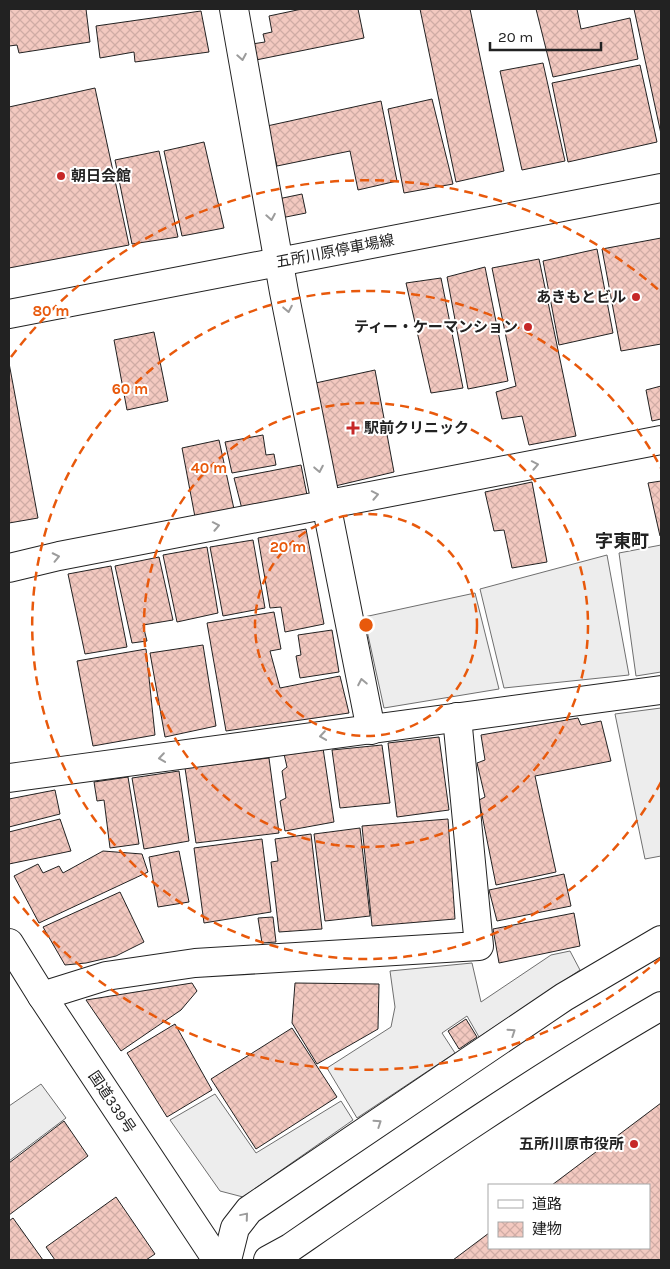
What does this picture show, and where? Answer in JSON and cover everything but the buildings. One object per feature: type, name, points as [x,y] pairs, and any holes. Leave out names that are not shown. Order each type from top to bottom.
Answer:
[{"type":"main road","points":[[234,9],[278,261],[371,730]]},
{"type":"main road","name":"五所川原停車場線","points":[[9,314],[661,188]]},
{"type":"main road","points":[[9,568],[59,556],[661,440]]},
{"type":"main road","points":[[9,778],[661,690]]},
{"type":"main road","points":[[42,996],[106,976],[195,963],[479,946],[458,717]]},
{"type":"main road","points":[[227,1260],[235,1228],[249,1210],[564,997],[661,940]]},
{"type":"main road","name":"国道339号","points":[[9,943],[217,1260]]},
{"type":"main road","points":[[279,1254],[440,1144],[587,1049],[661,1006]]},
{"type":"shaded area","points":[[661,545],[661,672],[636,676],[619,553]]},
{"type":"shaded area","points":[[607,555],[629,675],[504,688],[480,589]]},
{"type":"shaded area","points":[[475,593],[499,689],[384,708],[364,617]]},
{"type":"shaded area","points":[[661,708],[661,856],[645,859],[615,714]]},
{"type":"shaded area","points":[[570,951],[580,970],[479,1037],[467,1016],[442,1033],[455,1053],[357,1118],[327,1068],[391,1027],[395,1007],[390,971],[472,963],[481,1002],[551,955]]},
{"type":"shaded area","points":[[41,1084],[66,1118],[9,1161],[9,1106]]},
{"type":"shaded area","points":[[215,1094],[256,1153],[341,1101],[353,1120],[243,1197],[220,1191],[170,1120]]},
{"type":"place","name":"朝日会館","points":[[61,176]]},
{"type":"place","name":"あきもとビル","points":[[636,297]]},
{"type":"place","name":"ティー・ケーマンション","points":[[528,327]]},
{"type":"place","name":"駅前クリニック","points":[[353,428]]},
{"type":"place","name":"五所川原市役所","points":[[634,1144]]},
{"type":"district","name":"字東町","points":[[622,541]]}]
